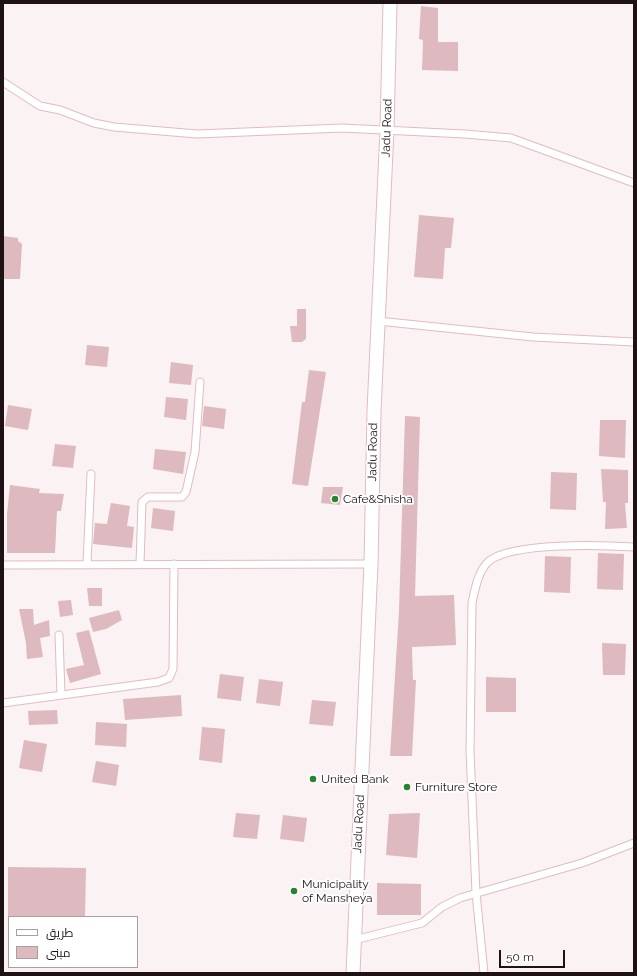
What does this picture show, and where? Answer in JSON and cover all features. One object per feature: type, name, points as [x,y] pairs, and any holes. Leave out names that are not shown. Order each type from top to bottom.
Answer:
[{"type":"highway","name":"Jadu Road","points":[[353,973],[371,564],[374,411],[387,130],[390,3]]},
{"type":"street","points":[[3,82],[40,106],[60,110],[94,123],[114,127],[198,134],[342,128],[465,134],[511,138],[634,183]]},
{"type":"street","points":[[378,321],[533,337],[634,342]]},
{"type":"street","points":[[140,564],[142,502],[148,497],[182,497],[186,492],[195,452],[200,382]]},
{"type":"street","points":[[87,564],[91,474]]},
{"type":"street","points":[[484,973],[476,893],[470,751],[472,603],[479,577],[489,561],[501,555],[514,552],[583,546],[634,548]]},
{"type":"street","points":[[3,703],[158,682],[169,678],[173,669],[174,564]]},
{"type":"street","points":[[3,565],[371,564]]},
{"type":"street","points":[[59,635],[61,696]]},
{"type":"street","points":[[354,940],[422,923],[453,901],[582,863],[634,843]]},
{"type":"building","points":[[421,6],[438,8],[438,42],[458,42],[458,71],[422,70],[423,40],[419,39]]},
{"type":"building","points":[[419,215],[454,218],[451,248],[445,248],[443,279],[414,277]]},
{"type":"building","points":[[3,236],[18,238],[18,241],[22,244],[20,279],[3,279]]},
{"type":"building","points":[[297,309],[306,309],[306,339],[302,342],[292,342],[290,326],[297,326]]},
{"type":"building","points":[[87,345],[109,347],[107,367],[85,365]]},
{"type":"building","points":[[171,362],[193,365],[191,385],[169,383]]},
{"type":"building","points":[[309,370],[326,372],[308,486],[292,484],[302,402],[305,402]]},
{"type":"building","points":[[166,397],[188,399],[186,420],[164,417]]},
{"type":"building","points":[[8,405],[32,409],[28,430],[5,426]]},
{"type":"building","points":[[204,406],[226,409],[224,429],[202,426]]},
{"type":"building","points":[[405,416],[420,417],[415,596],[454,595],[456,645],[412,647],[413,680],[416,680],[412,756],[390,756],[399,611]]},
{"type":"building","points":[[600,420],[626,420],[625,458],[599,456]]},
{"type":"building","points":[[55,444],[76,446],[73,468],[52,466]]},
{"type":"building","points":[[155,449],[186,452],[183,474],[153,469]]},
{"type":"building","points":[[601,469],[628,470],[628,503],[625,503],[627,528],[605,529],[606,502],[603,502]]},
{"type":"building","points":[[551,472],[577,473],[576,510],[550,509]]},
{"type":"building","points":[[10,485],[40,489],[39,493],[64,494],[61,511],[57,511],[55,553],[7,553],[7,514]]},
{"type":"building","points":[[323,487],[343,487],[340,505],[321,503]]},
{"type":"building","points":[[111,503],[130,506],[127,526],[134,527],[132,548],[93,544],[95,523],[107,524]]},
{"type":"building","points":[[153,508],[175,511],[173,531],[151,528]]},
{"type":"building","points":[[598,553],[624,554],[623,590],[597,589]]},
{"type":"building","points":[[545,556],[571,557],[570,593],[544,592]]},
{"type":"building","points":[[87,588],[102,588],[102,606],[89,606]]},
{"type":"building","points":[[71,600],[73,615],[60,617],[58,601]]},
{"type":"building","points":[[19,609],[33,609],[34,625],[49,620],[50,636],[40,638],[43,657],[27,659],[26,643]]},
{"type":"building","points":[[119,610],[122,620],[106,629],[93,632],[89,618]]},
{"type":"building","points":[[89,630],[101,674],[70,683],[66,669],[84,665],[76,633]]},
{"type":"building","points":[[602,643],[626,644],[625,675],[603,675]]},
{"type":"building","points":[[220,674],[244,677],[241,701],[217,698]]},
{"type":"building","points":[[486,677],[516,678],[516,712],[486,712]]},
{"type":"building","points":[[259,679],[283,682],[280,706],[256,703]]},
{"type":"building","points":[[181,695],[182,716],[125,720],[123,699]]},
{"type":"building","points":[[312,700],[336,702],[333,726],[309,724]]},
{"type":"building","points":[[57,710],[58,724],[29,725],[28,711]]},
{"type":"building","points":[[96,722],[127,724],[126,747],[95,745]]},
{"type":"building","points":[[202,727],[225,729],[222,763],[199,760]]},
{"type":"building","points":[[24,740],[47,744],[42,772],[19,768]]},
{"type":"building","points":[[96,761],[119,765],[116,786],[92,782]]},
{"type":"building","points":[[236,813],[260,815],[257,839],[233,837]]},
{"type":"building","points":[[420,813],[417,858],[386,855],[389,814]]},
{"type":"building","points":[[283,815],[307,818],[304,842],[280,839]]},
{"type":"building","points":[[8,867],[86,868],[85,916],[8,916]]},
{"type":"building","points":[[377,883],[421,884],[421,915],[377,915]]},
{"type":"place","name":"Cafe&Shisha","points":[[335,499]]},
{"type":"place","name":"United Bank","points":[[313,779]]},
{"type":"place","name":"Furniture Store","points":[[407,787]]},
{"type":"place","name":"Municipality of Mansheya","points":[[294,891]]}]
